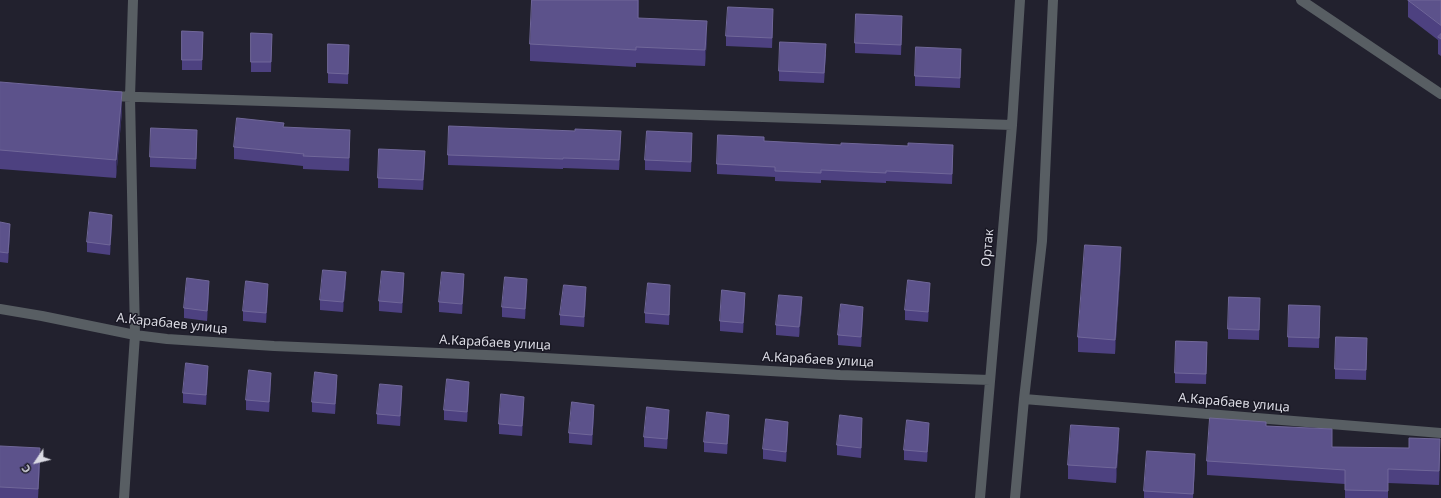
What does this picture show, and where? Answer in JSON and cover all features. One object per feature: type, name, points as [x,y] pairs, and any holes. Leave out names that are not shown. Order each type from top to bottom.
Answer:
[{"type":"street","points":[[124,498],[135,335],[130,97],[133,0]]},
{"type":"street","name":"Ортак","points":[[980,498],[1012,125],[1020,0]]},
{"type":"street","points":[[1015,498],[1024,399],[1042,241],[1053,0]]},
{"type":"street","points":[[1301,0],[1441,94]]},
{"type":"street","points":[[100,96],[1012,125]]},
{"type":"street","name":"А.Карабаев улица","points":[[0,309],[135,335],[167,339],[274,346],[510,356],[840,375],[990,380]]},
{"type":"street","name":"А.Карабаев улица","points":[[1024,399],[1441,433]]},
{"type":"building","points":[[532,0],[638,0],[638,18],[707,21],[705,50],[636,47],[636,50],[530,44]]},
{"type":"building","points":[[1408,0],[1441,0],[1441,25]]},
{"type":"building","points":[[728,7],[773,9],[772,38],[726,36]]},
{"type":"building","points":[[856,14],[902,16],[901,45],[855,43]]},
{"type":"building","points":[[182,31],[203,32],[202,60],[182,60]]},
{"type":"building","points":[[251,33],[272,34],[271,62],[251,62]]},
{"type":"building","points":[[780,42],[826,44],[824,73],[779,71]]},
{"type":"building","points":[[328,44],[349,45],[348,74],[328,73]]},
{"type":"building","points":[[916,47],[961,49],[960,78],[915,76]]},
{"type":"building","points":[[0,82],[122,92],[116,160],[0,150]]},
{"type":"building","points":[[237,118],[284,123],[283,127],[350,130],[349,158],[303,156],[304,154],[234,147]]},
{"type":"building","points":[[449,126],[575,131],[575,129],[621,131],[619,160],[448,155]]},
{"type":"building","points":[[151,128],[197,130],[196,159],[150,157]]},
{"type":"building","points":[[647,131],[692,133],[691,162],[645,160]]},
{"type":"building","points":[[718,135],[764,137],[764,141],[841,145],[841,143],[908,146],[908,143],[953,145],[952,174],[821,170],[821,173],[775,171],[775,167],[717,164]]},
{"type":"building","points":[[379,149],[425,151],[423,180],[378,178]]},
{"type":"building","points":[[90,212],[112,215],[110,245],[87,242]]},
{"type":"building","points":[[0,222],[10,224],[8,253],[0,252]]},
{"type":"building","points":[[1085,245],[1121,247],[1115,340],[1078,337]]},
{"type":"building","points":[[323,270],[346,272],[343,302],[320,300]]},
{"type":"building","points":[[382,271],[404,273],[402,303],[379,301]]},
{"type":"building","points":[[442,272],[464,274],[462,304],[439,302]]},
{"type":"building","points":[[505,277],[527,279],[525,309],[502,307]]},
{"type":"building","points":[[187,278],[209,281],[207,311],[184,308]]},
{"type":"building","points":[[908,280],[930,283],[928,312],[905,310]]},
{"type":"building","points":[[246,281],[268,284],[266,313],[243,311]]},
{"type":"building","points":[[648,283],[670,285],[669,315],[645,313]]},
{"type":"building","points":[[564,285],[586,287],[584,317],[560,315]]},
{"type":"building","points":[[722,290],[745,293],[743,323],[720,321]]},
{"type":"building","points":[[779,295],[802,297],[799,327],[776,325]]},
{"type":"building","points":[[1229,297],[1260,298],[1259,330],[1228,329]]},
{"type":"building","points":[[841,304],[863,307],[861,337],[838,335]]},
{"type":"building","points":[[1289,305],[1320,306],[1319,338],[1288,337]]},
{"type":"building","points":[[1336,337],[1367,338],[1366,370],[1335,369]]},
{"type":"building","points":[[1176,341],[1207,342],[1206,374],[1175,373]]},
{"type":"building","points":[[186,363],[208,366],[206,395],[183,393]]},
{"type":"building","points":[[249,370],[271,373],[269,402],[246,400]]},
{"type":"building","points":[[315,372],[337,375],[335,404],[312,402]]},
{"type":"building","points":[[447,379],[469,382],[467,412],[444,410]]},
{"type":"building","points":[[380,384],[402,386],[400,416],[377,414]]},
{"type":"building","points":[[501,394],[524,397],[522,426],[499,424]]},
{"type":"building","points":[[572,402],[594,405],[592,435],[569,433]]},
{"type":"building","points":[[647,407],[669,410],[667,439],[644,437]]},
{"type":"building","points":[[707,412],[729,415],[727,444],[704,442]]},
{"type":"building","points":[[840,415],[862,418],[861,448],[837,445]]},
{"type":"building","points":[[1210,418],[1266,422],[1266,426],[1332,429],[1332,447],[1409,448],[1409,438],[1440,439],[1439,471],[1388,469],[1388,491],[1345,490],[1345,470],[1207,461]]},
{"type":"building","points":[[766,419],[788,422],[786,452],[763,449]]},
{"type":"building","points":[[907,420],[929,423],[927,452],[904,450]]},
{"type":"building","points":[[1071,425],[1119,428],[1116,468],[1068,465]]},
{"type":"building","points":[[0,446],[40,448],[38,489],[0,487]]},
{"type":"building","points":[[1147,451],[1195,454],[1193,494],[1144,491]]}]
